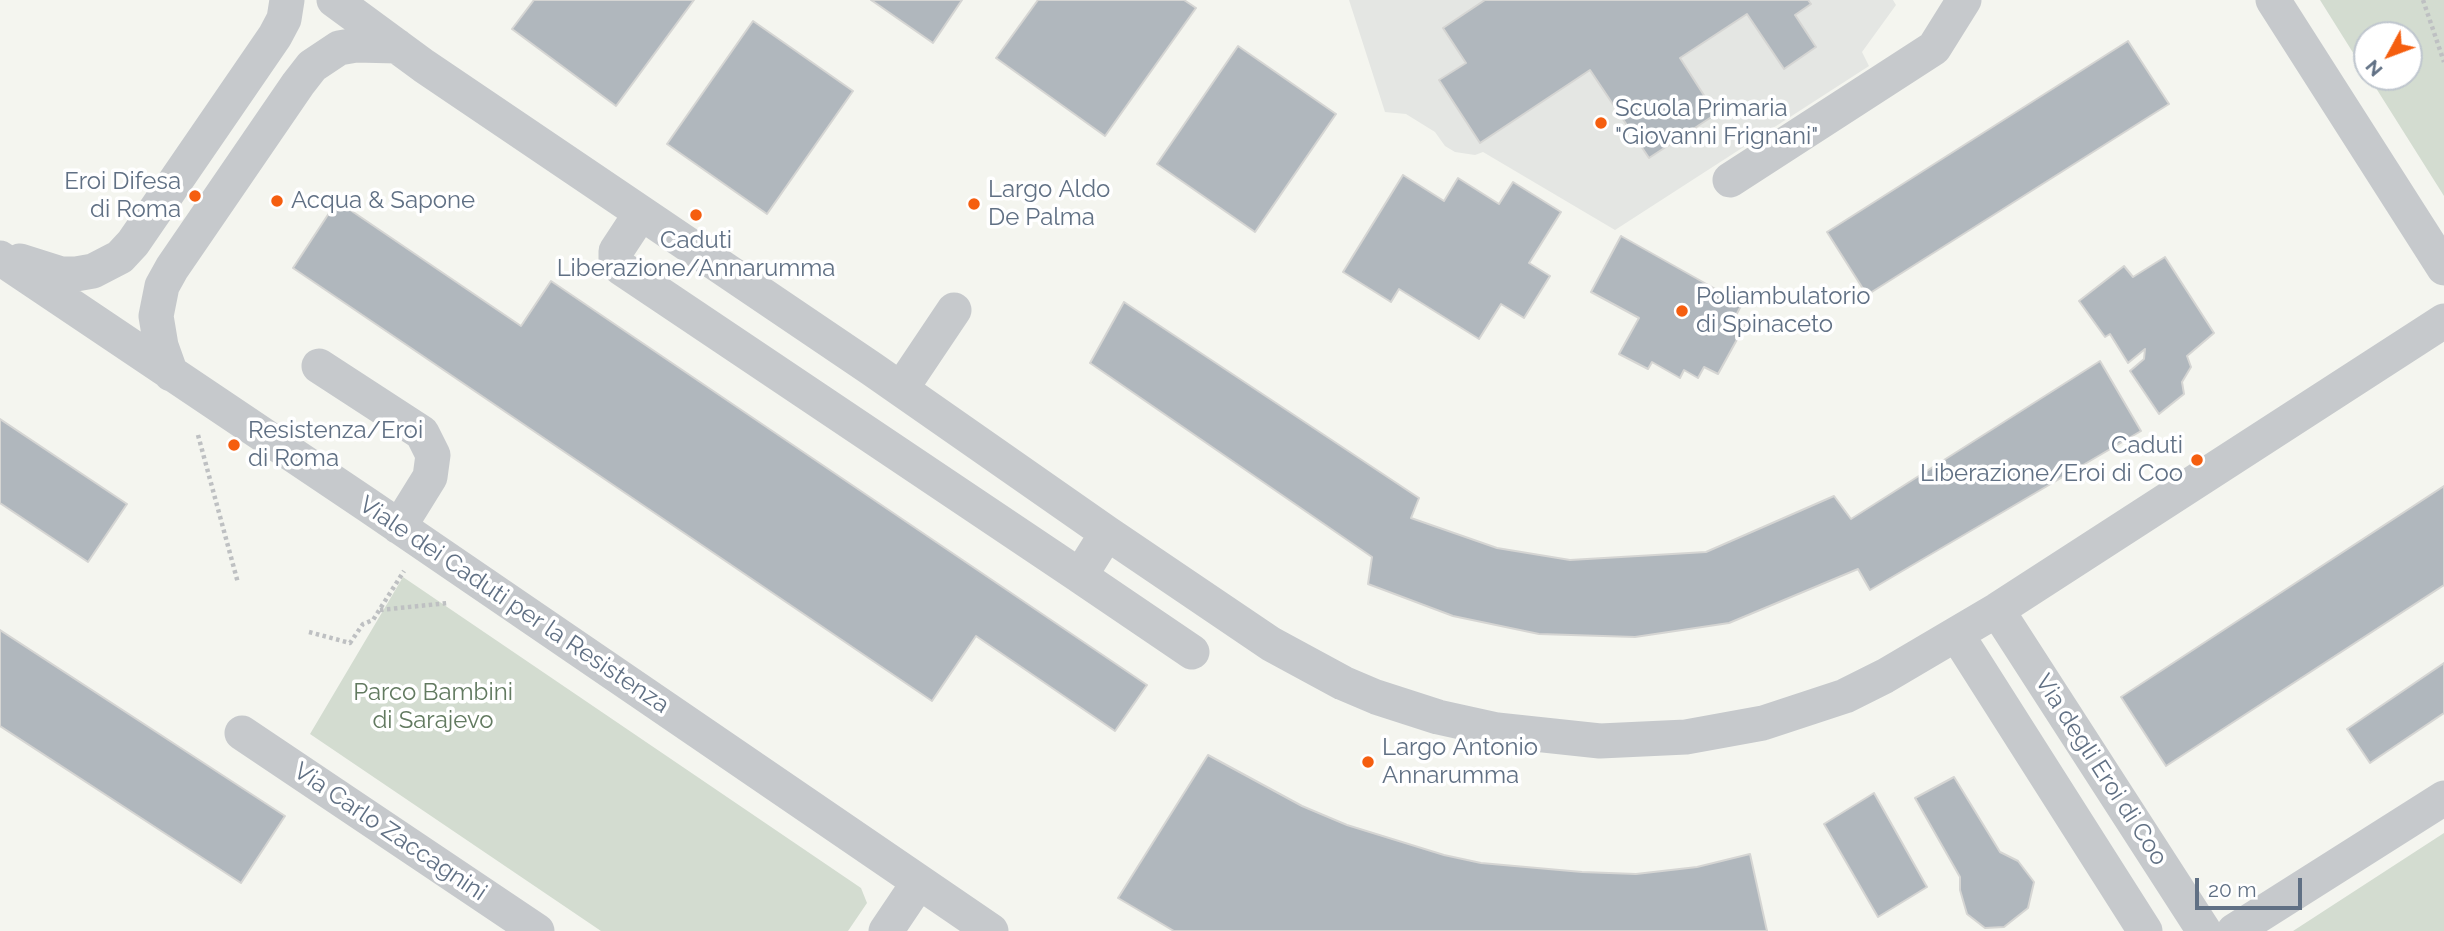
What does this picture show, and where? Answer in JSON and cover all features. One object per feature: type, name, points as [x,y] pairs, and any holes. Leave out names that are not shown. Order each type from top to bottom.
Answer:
[{"type":"street","points":[[0,256],[61,274],[93,271],[120,257],[133,243],[275,36],[284,19],[287,0]]},
{"type":"street","points":[[334,0],[397,46],[1271,644],[1343,683],[1377,697],[1438,717],[1526,734],[1600,741],[1686,737],[1737,729],[1801,712],[1845,696],[1885,676],[1997,610],[2444,321]]},
{"type":"street","points":[[1730,180],[1934,48],[1964,0]]},
{"type":"street","points":[[2273,0],[2444,268]]},
{"type":"street","points":[[171,374],[157,323],[162,286],[298,83],[312,66],[339,48],[356,45],[397,46]]},
{"type":"street","points":[[641,213],[616,251],[616,260],[621,268],[1192,652]]},
{"type":"street","name":"Viale dei Caduti per la Resistenza","points":[[0,256],[991,931]]},
{"type":"street","points":[[901,389],[954,310]]},
{"type":"street","points":[[319,366],[422,433],[433,455],[430,477],[399,527]]},
{"type":"street","points":[[1080,576],[1107,533]]},
{"type":"street","name":"Via degli Eroi di Coo","points":[[1997,610],[2204,931]]},
{"type":"street","name":"Via degli Eroi di Coo","points":[[1957,635],[2145,931]]},
{"type":"street","name":"Via Carlo Zaccagnini","points":[[242,733],[537,931]]},
{"type":"street","points":[[2234,931],[2444,798]]},
{"type":"street","points":[[886,931],[919,882]]},
{"type":"path","points":[[2423,0],[2444,62]]},
{"type":"path","points":[[197,431],[237,583]]},
{"type":"path","points":[[309,632],[350,643],[363,624],[373,620],[404,570]]},
{"type":"path","points":[[379,610],[450,603]]},
{"type":"shaded area","name":"Scuola Primaria \"Giovanni Frignani\"","points":[[1349,0],[1893,0],[1896,5],[1862,52],[1869,66],[1615,230],[1483,152],[1475,155],[1455,152],[1445,146],[1435,132],[1406,114],[1385,112]]},
{"type":"green space","points":[[2320,0],[2444,0],[2444,196],[2378,91],[2423,91],[2423,21],[2353,21],[2353,53]]},
{"type":"green space","name":"Parco Bambini di Sarajevo","points":[[403,577],[861,888],[867,903],[848,931],[601,931],[310,734]]},
{"type":"green space","points":[[2444,833],[2444,931],[2293,931]]},
{"type":"building","points":[[534,0],[694,0],[616,106],[512,29]]},
{"type":"building","points":[[871,0],[962,0],[933,43]]},
{"type":"building","points":[[1038,0],[1184,0],[1196,8],[1105,136],[996,58]]},
{"type":"building","points":[[1485,0],[1808,0],[1811,4],[1795,15],[1816,47],[1784,69],[1747,14],[1680,58],[1716,114],[1649,158],[1590,70],[1480,143],[1439,80],[1466,63],[1443,28]]},
{"type":"building","points":[[753,21],[853,91],[767,214],[667,144]]},
{"type":"building","points":[[2128,41],[2169,104],[1867,295],[1827,232]]},
{"type":"building","points":[[1238,46],[1336,114],[1255,232],[1157,164]]},
{"type":"building","points":[[1403,175],[1444,201],[1458,178],[1499,204],[1513,182],[1561,212],[1529,263],[1550,276],[1524,318],[1501,304],[1479,339],[1399,289],[1391,302],[1343,272]]},
{"type":"building","points":[[337,201],[521,326],[551,281],[1147,685],[1115,731],[976,636],[932,701],[293,268]]},
{"type":"building","name":"Poliambulatorio di Spinaceto","points":[[1621,236],[1742,304],[1734,319],[1745,325],[1718,374],[1704,367],[1698,378],[1684,370],[1680,378],[1652,362],[1648,369],[1619,354],[1639,318],[1591,292]]},
{"type":"building","points":[[2165,257],[2214,333],[2187,356],[2191,367],[2182,382],[2184,394],[2159,414],[2130,371],[2144,359],[2145,349],[2128,363],[2110,334],[2105,337],[2079,301],[2124,266],[2133,277]]},
{"type":"building","points":[[1124,302],[1419,498],[1411,518],[1497,548],[1570,560],[1706,552],[1834,496],[1851,519],[2100,361],[2141,431],[1870,590],[1858,569],[1729,623],[1635,637],[1539,634],[1453,616],[1368,584],[1372,557],[1090,363]]},
{"type":"building","points":[[0,419],[127,504],[88,562],[0,503]]},
{"type":"building","points":[[2444,486],[2444,585],[2166,766],[2121,697]]},
{"type":"building","points":[[0,630],[285,816],[241,883],[0,726]]},
{"type":"building","points":[[2444,663],[2444,713],[2370,763],[2347,729]]},
{"type":"building","points":[[1208,755],[1302,806],[1347,825],[1444,855],[1481,863],[1636,874],[1697,867],[1750,854],[1767,931],[1174,931],[1118,898]]},
{"type":"building","points":[[1954,777],[2000,852],[2018,861],[2034,882],[2028,908],[2004,927],[1985,928],[1967,914],[1960,890],[1960,877],[1915,798]]},
{"type":"building","points":[[1874,793],[1927,887],[1878,917],[1824,824]]},
{"type":"place","name":"Scuola Primaria \"Giovanni Frignani\"","points":[[1601,123]]},
{"type":"place","name":"Eroi Difesa di Roma","points":[[195,196]]},
{"type":"place","name":"Acqua & Sapone","points":[[277,201]]},
{"type":"place","name":"Largo Aldo De Palma","points":[[974,204]]},
{"type":"place","name":"Caduti Liberazione/Annarumma","points":[[696,215]]},
{"type":"place","name":"Poliambulatorio di Spinaceto","points":[[1682,311]]},
{"type":"place","name":"Resistenza/Eroi di Roma","points":[[234,445]]},
{"type":"place","name":"Caduti Liberazione/Eroi di Coo","points":[[2197,460]]},
{"type":"place","name":"Largo Antonio Annarumma","points":[[1368,762]]}]
